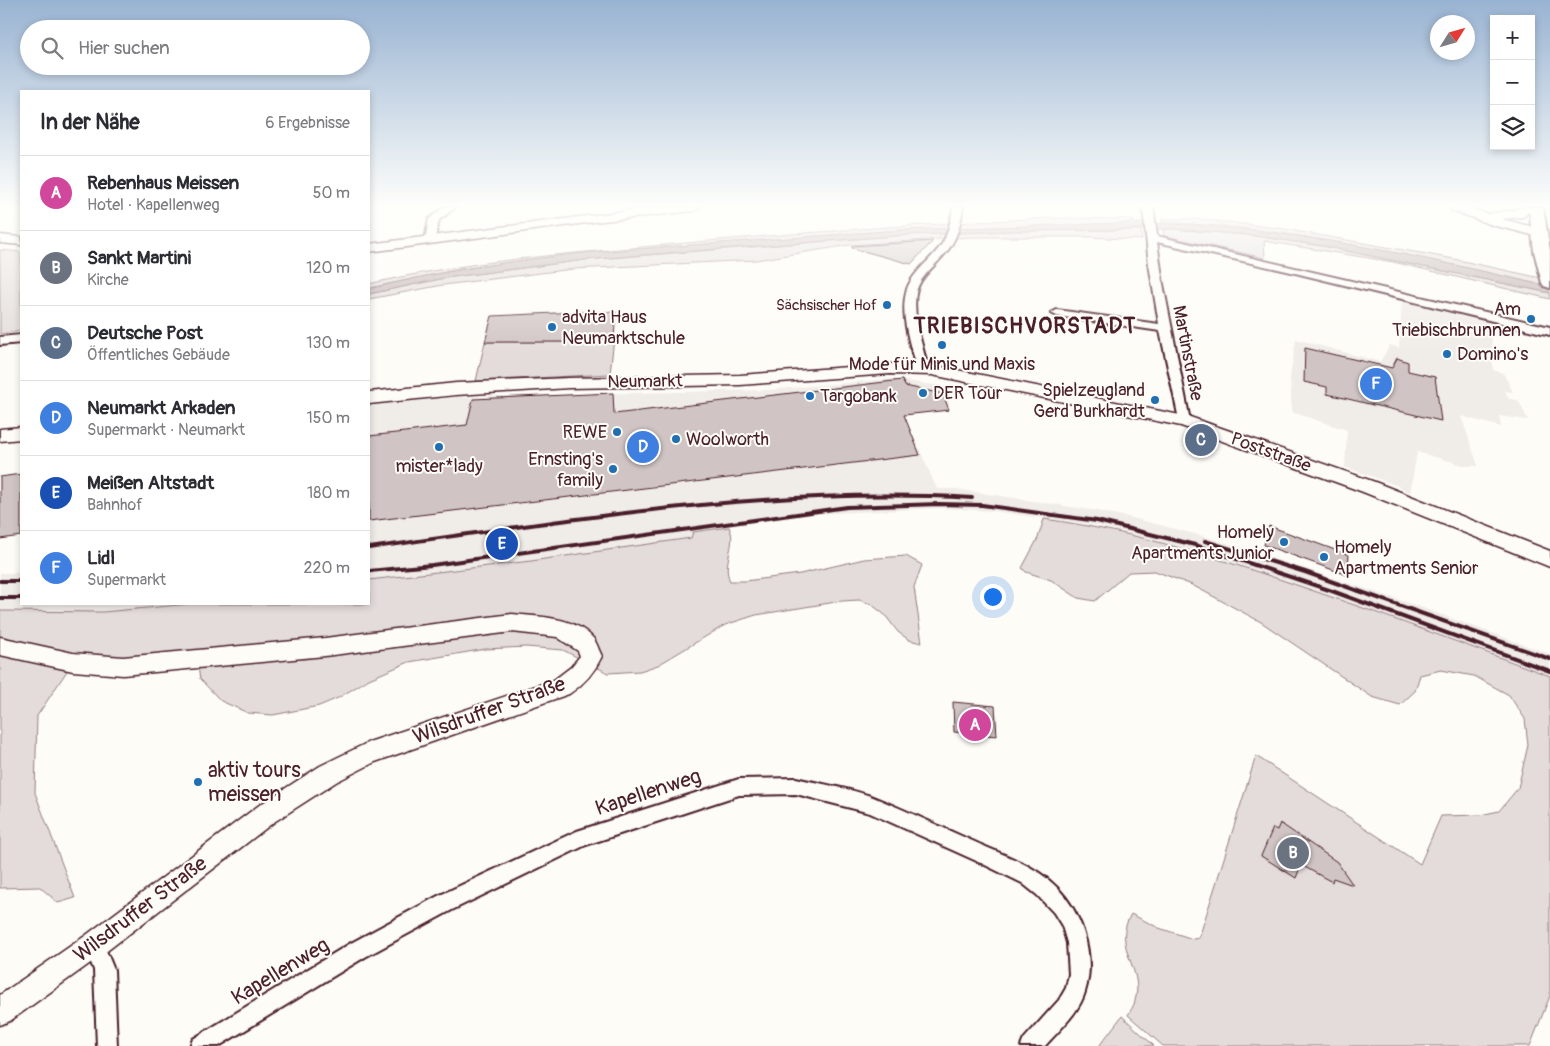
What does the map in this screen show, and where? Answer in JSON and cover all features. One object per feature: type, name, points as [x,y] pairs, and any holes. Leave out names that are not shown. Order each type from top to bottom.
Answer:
[{"type":"main road","points":[[1545,256],[1550,282]]},
{"type":"main road","name":"Neumarkt","points":[[370,398],[569,383],[740,380],[890,369],[922,369]]},
{"type":"main road","name":"Poststraße","points":[[922,369],[1184,421],[1369,487],[1550,560]]},
{"type":"main road","points":[[0,435],[20,433]]},
{"type":"main road","name":"Wilsdruffer Straße","points":[[0,646],[72,662],[123,666],[315,648],[512,623],[537,625],[568,632],[586,645],[591,656],[586,667],[576,677],[561,687],[369,753],[328,774],[266,814],[94,945],[0,1011]]},
{"type":"street","points":[[922,369],[911,314],[911,293],[918,280],[938,256]]},
{"type":"street","name":"Martinstraße","points":[[1153,256],[1165,328],[1184,421]]},
{"type":"street","points":[[1238,256],[1550,332]]},
{"type":"street","points":[[1057,313],[1165,328]]},
{"type":"street","points":[[0,341],[20,339]]},
{"type":"street","name":"Kapellenweg","points":[[200,1046],[358,950],[445,903],[584,837],[739,787],[796,786],[871,805],[1028,876],[1044,888],[1061,906],[1070,922],[1077,944],[1079,974],[1075,992],[1066,1007],[1031,1046]]},
{"type":"street","points":[[94,945],[104,970],[106,1046]]},
{"type":"shaded area","points":[[0,256],[20,256],[20,331],[0,334]]},
{"type":"shaded area","points":[[545,256],[561,256],[460,269],[370,288],[370,284],[405,276]]},
{"type":"shaded area","points":[[560,256],[633,256],[445,278],[370,294],[370,289],[422,277],[502,263]]},
{"type":"shaded area","points":[[639,256],[782,256],[756,260],[573,269],[443,285],[370,299],[370,294],[445,278],[585,260]]},
{"type":"shaded area","points":[[1355,256],[1370,256],[1550,293],[1550,299],[1393,262]]},
{"type":"shaded area","points":[[1370,256],[1409,256],[1446,263],[1550,287],[1550,293]]},
{"type":"shaded area","points":[[1406,256],[1437,256],[1449,258],[1550,280],[1550,287]]},
{"type":"shaded area","points":[[1402,301],[1491,324],[1493,370],[1503,373],[1513,392],[1505,391],[1509,399],[1518,400],[1528,420],[1499,416],[1501,427],[1461,416],[1478,466],[1467,466],[1417,452],[1410,493],[1396,485],[1345,467],[1347,430],[1292,412],[1290,378],[1296,339],[1380,362],[1390,345],[1399,348]]},
{"type":"shaded area","points":[[614,338],[610,374],[476,381],[485,342],[564,342],[565,340]]},
{"type":"shaded area","points":[[890,379],[941,386],[949,410],[904,415],[937,489],[956,489],[1091,510],[1128,517],[1214,539],[1415,605],[1550,654],[1550,676],[1387,616],[1239,565],[1166,543],[1098,526],[993,511],[941,508],[815,514],[693,531],[691,538],[531,561],[370,580],[370,406],[457,397],[769,390]]},
{"type":"shaded area","points":[[1044,519],[1113,531],[1212,557],[1371,611],[1550,676],[1550,996],[1530,1046],[1163,1046],[1128,1015],[1134,1003],[1137,989],[1125,937],[1126,926],[1131,914],[1159,928],[1193,939],[1199,938],[1256,756],[1420,864],[1441,816],[1480,815],[1499,811],[1518,788],[1528,745],[1525,719],[1509,695],[1474,676],[1441,670],[1420,675],[1415,691],[1400,705],[1372,697],[1261,622],[1192,585],[1155,571],[1129,572],[1095,601],[1078,598],[1051,580],[1026,572],[1022,568],[1038,538]]},
{"type":"shaded area","points":[[729,527],[732,540],[727,567],[730,581],[800,574],[864,559],[906,556],[922,565],[914,587],[922,643],[909,640],[898,632],[885,615],[871,604],[859,600],[842,601],[756,615],[725,625],[658,665],[640,671],[608,673],[563,650],[526,647],[486,649],[409,662],[369,679],[338,698],[319,706],[273,715],[248,713],[221,701],[200,679],[197,661],[73,662],[37,716],[35,793],[75,898],[58,903],[40,887],[0,888],[0,611],[103,612],[179,605],[370,605],[370,580],[531,561],[691,538],[693,532]]},
{"type":"shaded area","points":[[0,573],[20,573],[20,605],[179,605],[103,612],[0,611]]},
{"type":"shaded area","points":[[1122,1016],[1154,1046],[1099,1046]]},
{"type":"building","points":[[881,256],[919,256],[911,264]]},
{"type":"building","name":"advita Haus Neumarktschule","points":[[616,312],[614,338],[565,340],[564,342],[485,342],[492,316]]},
{"type":"building","points":[[1305,348],[1392,368],[1397,358],[1408,362],[1408,371],[1435,377],[1441,421],[1327,394],[1327,387],[1304,382]]},
{"type":"building","points":[[902,380],[905,386],[943,394],[949,410],[904,415],[920,455],[370,521],[370,436],[467,425],[473,399],[613,393],[614,414]]},
{"type":"building","points":[[20,474],[20,536],[0,539],[0,477]]},
{"type":"building","points":[[1269,526],[1349,555],[1347,575],[1264,545]]},
{"type":"building","points":[[953,702],[995,706],[997,736],[954,732]]},
{"type":"building","points":[[1280,823],[1337,862],[1353,885],[1333,878],[1332,882],[1301,865],[1296,878],[1261,856],[1273,828],[1277,830]]},
{"type":"railway","points":[[370,548],[594,517],[745,501],[896,496],[972,498]]},
{"type":"railway","points":[[370,571],[432,565],[847,507],[939,504],[982,505],[1097,521],[1195,545],[1332,591],[1550,671]]},
{"type":"railway","points":[[1205,541],[1305,572],[1550,659]]},
{"type":"railway","points":[[0,581],[20,581]]},
{"type":"railway","points":[[0,598],[20,598]]},
{"type":"place","name":"Sächsischer Hof","points":[[887,305]]},
{"type":"place","name":"Am Triebischbrunnen","points":[[1531,319]]},
{"type":"place","name":"advita Haus Neumarktschule","points":[[552,327]]},
{"type":"place","name":"Mode für Minis und Maxis","points":[[942,345]]},
{"type":"place","name":"Domino's","points":[[1447,354]]},
{"type":"place","name":"Lidl","points":[[1376,384]]},
{"type":"place","name":"DER Tour","points":[[923,393]]},
{"type":"place","name":"Targobank","points":[[810,396]]},
{"type":"place","name":"Spielzeugland Gerd Burkhardt","points":[[1155,400]]},
{"type":"place","name":"REWE","points":[[617,432]]},
{"type":"place","name":"Woolworth","points":[[676,439]]},
{"type":"place","name":"Deutsche Post","points":[[1201,440]]},
{"type":"place","name":"mister*lady","points":[[439,447]]},
{"type":"place","name":"Neumarkt Arkaden","points":[[643,447]]},
{"type":"place","name":"Ernsting's family","points":[[613,469]]},
{"type":"place","name":"Homely Apartments Junior","points":[[1284,542]]},
{"type":"place","name":"Meißen Altstadt","points":[[502,544]]},
{"type":"place","name":"Homely Apartments Senior","points":[[1324,557]]},
{"type":"place","name":"Rebenhaus Meissen","points":[[975,725]]},
{"type":"place","name":"aktiv tours meissen","points":[[198,782]]},
{"type":"place","name":"Sankt Martini","points":[[1293,853]]},
{"type":"district","name":"TRIEBISCHVORSTADT","points":[[1025,325]]}]
